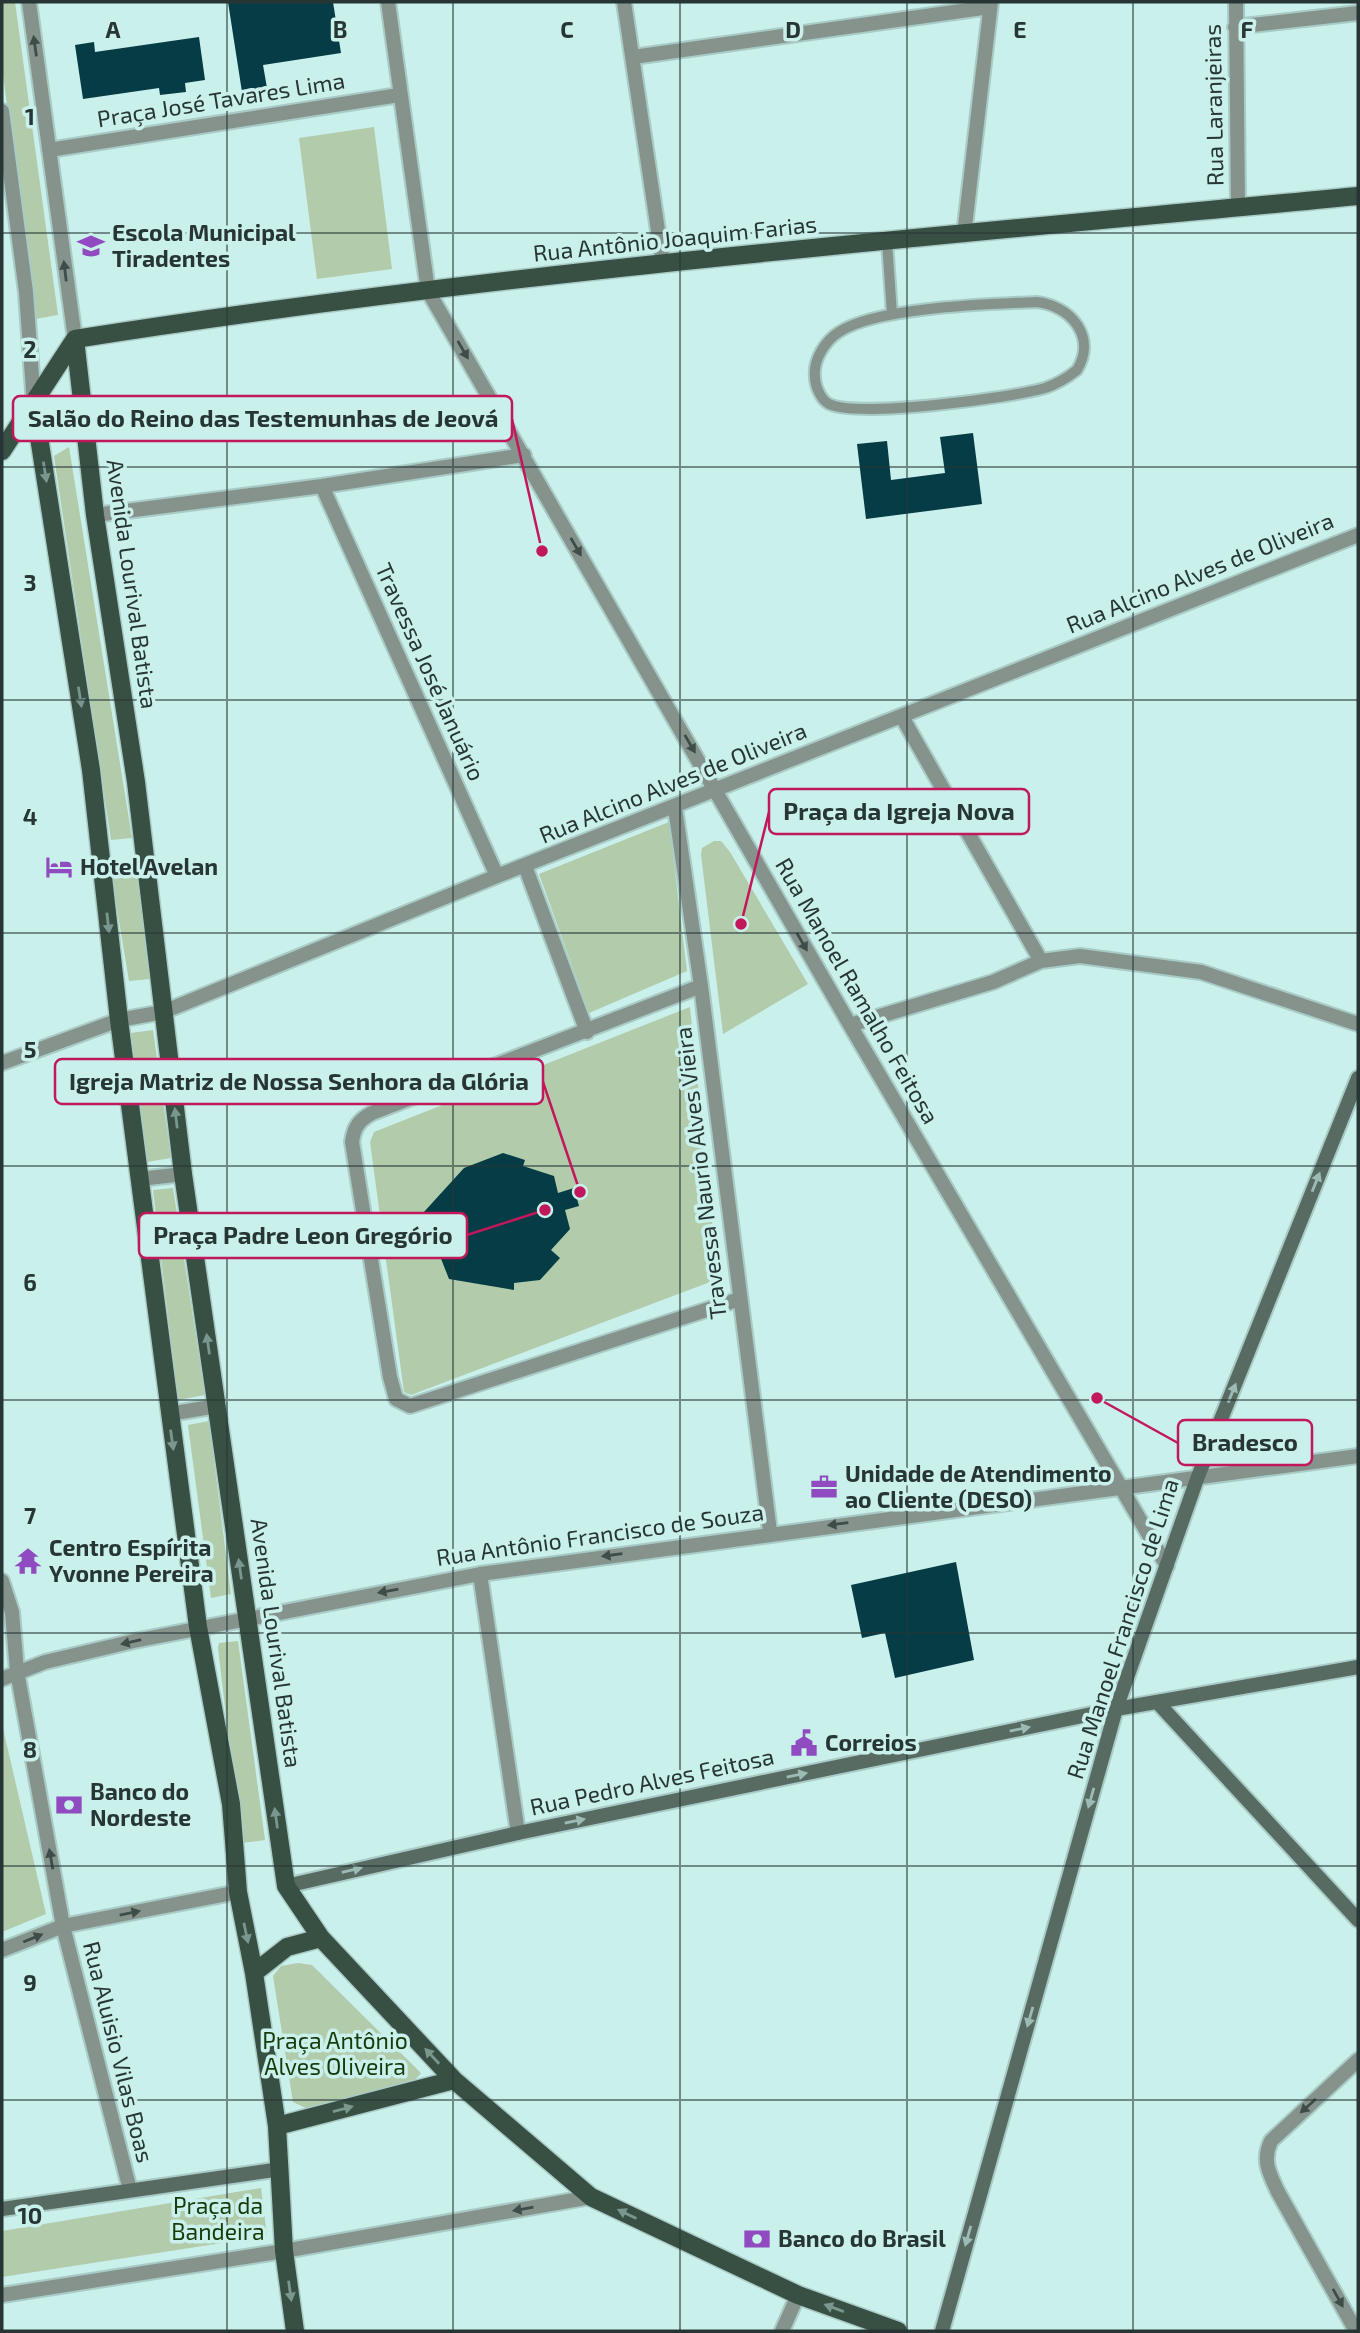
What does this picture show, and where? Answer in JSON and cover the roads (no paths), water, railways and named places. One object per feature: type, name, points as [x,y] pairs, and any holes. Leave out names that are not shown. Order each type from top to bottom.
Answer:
[{"type":"main road","name":"Rua Antônio Joaquim Farias","points":[[75,339],[428,290],[663,264],[1358,196]]},
{"type":"main road","points":[[2,451],[75,339]]},
{"type":"main road","name":"Avenida Lourival Batista","points":[[75,339],[95,515],[136,782],[183,1174],[286,1886]]},
{"type":"main road","points":[[34,405],[91,770],[119,1020],[198,1627],[231,1804],[238,1892],[254,1973],[277,2126],[284,2251],[295,2331]]},
{"type":"main road","points":[[286,1886],[321,1938],[454,2080],[591,2197],[798,2295],[898,2331]]},
{"type":"main road","points":[[254,1973],[287,1947],[321,1938]]},
{"type":"main road","points":[[277,2126],[454,2080]]},
{"type":"street","name":"Avenida Lourival Batista","points":[[29,2],[75,339]]},
{"type":"street","points":[[388,2],[428,290]]},
{"type":"street","points":[[624,2],[663,264]]},
{"type":"street","name":"Rua Laranjeiras","points":[[1236,2],[1238,208]]},
{"type":"street","points":[[633,57],[990,4],[964,234]]},
{"type":"street","points":[[1235,27],[1358,13]]},
{"type":"street","name":"Praça José Tavares Lima","points":[[49,150],[399,95]]},
{"type":"street","points":[[2,111],[26,292],[34,405]]},
{"type":"street","name":"Rua Manoel Ramalho Feitosa","points":[[428,290],[850,1025],[1167,1566]]},
{"type":"street","points":[[95,515],[322,486],[524,456]]},
{"type":"street","name":"Travessa José Januário","points":[[322,486],[498,876]]},
{"type":"street","name":"Rua Alcino Alves de Oliveira","points":[[2,1063],[119,1020],[163,1012],[498,876],[1358,535]]},
{"type":"street","points":[[902,717],[1041,961]]},
{"type":"street","name":"Travessa Naurio Alves Vieira","points":[[675,808],[701,986],[770,1532]]},
{"type":"street","points":[[526,866],[587,1032]]},
{"type":"street","points":[[850,1025],[992,982],[1041,961],[1065,956],[1098,957],[1201,972],[1358,1024]]},
{"type":"street","points":[[701,986],[372,1113],[360,1119],[352,1142],[396,1399],[411,1406],[740,1299]]},
{"type":"street","name":"Rua Manoel Francisco de Lima","points":[[942,2331],[1116,1709],[1197,1479],[1358,1078]]},
{"type":"street","points":[[140,1178],[183,1174]]},
{"type":"street","points":[[169,1414],[217,1406]]},
{"type":"street","name":"Rua Antônio Francisco de Souza","points":[[2,1679],[46,1662],[198,1627],[480,1574],[770,1532],[1197,1479],[1358,1456]]},
{"type":"street","points":[[480,1574],[518,1833]]},
{"type":"street","name":"Rua Aluisio Vilas Boas","points":[[2,1581],[12,1612],[17,1671],[63,1926],[130,2190]]},
{"type":"street","name":"Rua Pedro Alves Feitosa","points":[[286,1886],[518,1833],[1116,1709],[1358,1667]]},
{"type":"street","points":[[1158,1703],[1358,1920]]},
{"type":"street","points":[[2,1950],[63,1926],[238,1892]]},
{"type":"street","points":[[1356,2331],[1268,2173],[1265,2154],[1270,2141],[1358,2060]]},
{"type":"street","points":[[2,2209],[281,2169]]},
{"type":"street","points":[[2,2295],[284,2251],[591,2197]]},
{"type":"street","points":[[782,2331],[798,2295]]},
{"type":"lane","points":[[887,242],[892,314]]},
{"type":"lane","points":[[1049,303],[1066,311],[1080,327],[1083,356],[1077,370],[1062,381],[985,400],[907,407],[830,404],[820,393],[814,376],[820,355],[828,342],[840,331],[892,314],[974,305],[1049,303]]},
{"type":"place","name":"Escola Municipal Tiradentes","points":[[91,246]]},
{"type":"place","name":"Salão do Reino das Testemunhas de Jeová","points":[[542,551]]},
{"type":"place","name":"Hotel Avelan","points":[[59,867]]},
{"type":"place","name":"Praça da Igreja Nova","points":[[741,924]]},
{"type":"place","name":"Igreja Matriz de Nossa Senhora da Glória","points":[[580,1192]]},
{"type":"place","name":"Praça Padre Leon Gregório","points":[[545,1210]]},
{"type":"place","name":"Bradesco","points":[[1097,1398]]},
{"type":"place","name":"Unidade de Atendimento ao Cliente (DESO)","points":[[824,1487]]},
{"type":"place","name":"Centro Espírita Yvonne Pereira","points":[[28,1561]]},
{"type":"place","name":"Correios","points":[[804,1743]]},
{"type":"place","name":"Banco do Nordeste","points":[[69,1805]]},
{"type":"place","name":"Banco do Brasil","points":[[757,2239]]},
{"type":"park label","name":"Praça Antônio Alves Oliveira","points":[[335,2054]]},
{"type":"park label","name":"Praça da Bandeira","points":[[218,2219]]}]
